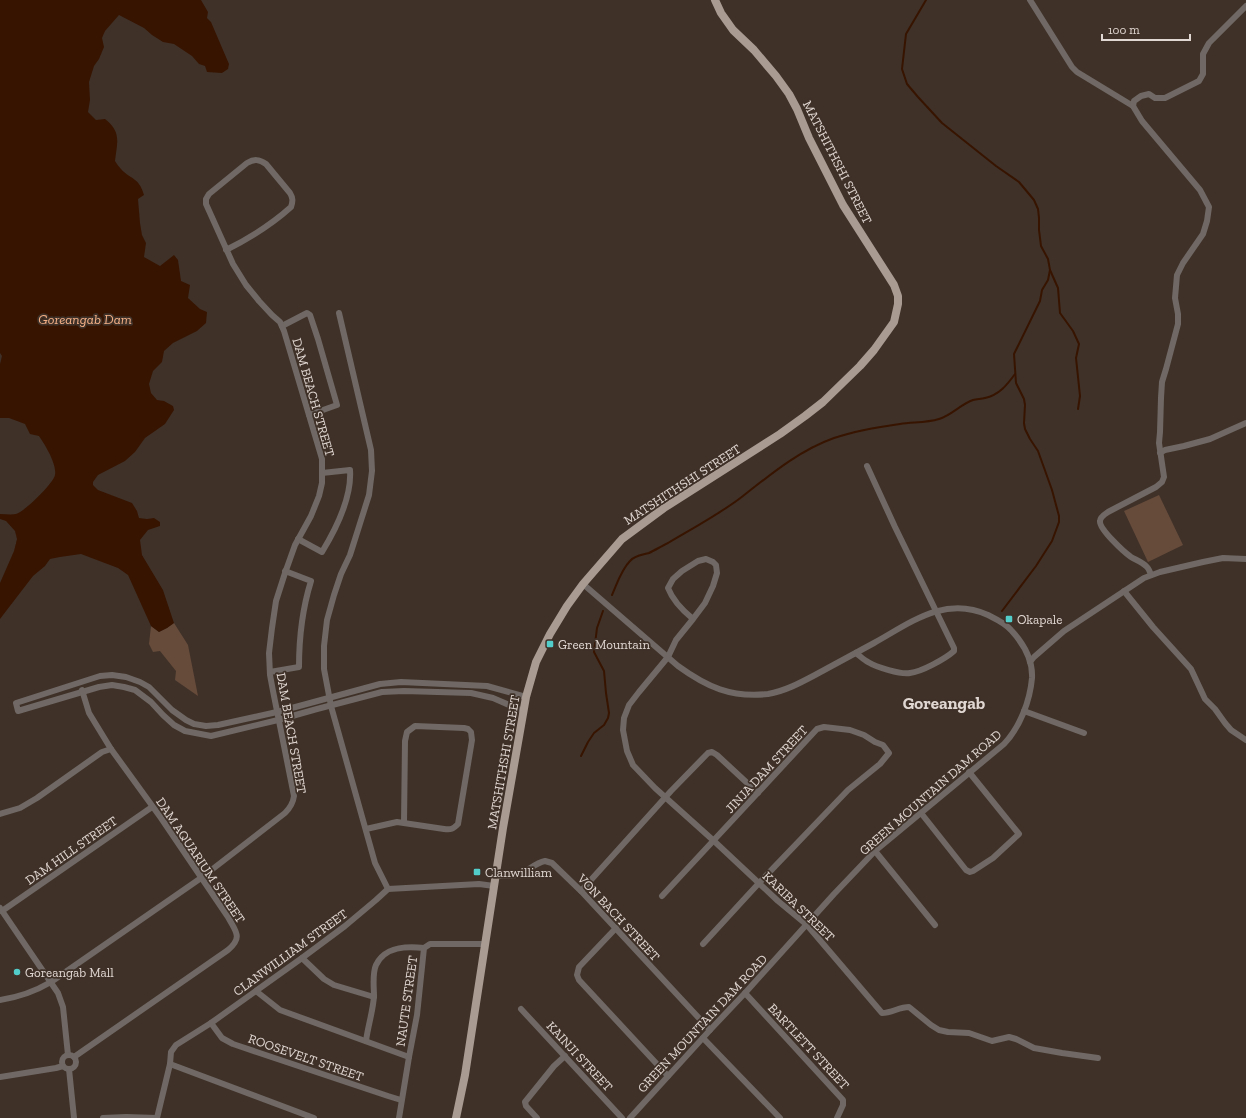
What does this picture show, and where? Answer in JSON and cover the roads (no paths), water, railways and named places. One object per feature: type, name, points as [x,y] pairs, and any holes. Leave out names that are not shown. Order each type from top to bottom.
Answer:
[{"type":"main road","name":"MATSHITHSHI STREET","points":[[456,1118],[465,1075],[503,828],[523,711],[536,662],[546,640],[567,606],[583,584],[605,556],[622,539],[664,508],[780,434],[823,402],[874,350],[890,329],[896,315],[898,296],[894,285],[843,205],[809,138],[797,108],[789,94],[754,50],[733,30],[722,14],[715,0]]},
{"type":"street","points":[[1030,0],[1072,67],[1077,72],[1133,106],[1142,121],[1200,190],[1209,208],[1203,234],[1177,275],[1175,298],[1178,324],[1162,382],[1160,398],[1159,443],[1164,477],[1162,482],[1156,487],[1108,512],[1101,518],[1100,522],[1105,531],[1117,545],[1131,557],[1148,568],[1151,575]]},
{"type":"street","points":[[1133,106],[1134,101],[1141,96],[1149,94],[1155,98],[1165,98],[1199,81],[1203,74],[1202,54],[1209,43],[1246,6]]},
{"type":"street","points":[[226,250],[268,226],[291,207],[292,196],[262,161],[253,160],[246,163],[215,189],[206,199],[206,204],[226,250],[246,285],[282,326],[307,313],[310,315],[337,405],[309,415]]},
{"type":"street","points":[[339,313],[370,443],[372,471],[367,502],[350,555],[341,574],[327,620],[324,646],[324,669],[328,697],[375,863],[388,889],[478,884],[494,886]]},
{"type":"street","name":"DAM BEACH STREET","points":[[0,1000],[18,997],[51,982],[201,878],[285,813],[293,802],[294,796],[278,720],[270,672],[269,653],[276,601],[285,571],[298,539],[311,516],[319,496],[322,483],[322,459],[282,326]]},
{"type":"street","points":[[1160,453],[1165,450],[1210,440],[1246,423]]},
{"type":"street","points":[[856,653],[870,663],[907,674],[916,672],[954,651],[954,648],[867,466]]},
{"type":"street","points":[[298,539],[322,552],[332,535],[343,510],[350,478],[350,470],[322,473]]},
{"type":"street","points":[[1030,662],[1064,631],[1144,578],[1223,558],[1246,559]]},
{"type":"street","name":"KARIBA STREET","points":[[693,619],[676,603],[668,588],[673,579],[682,571],[698,561],[706,559],[716,565],[713,586],[704,603],[693,619],[676,640],[668,658],[639,692],[629,706],[624,718],[623,730],[627,751],[633,765],[665,798],[714,841],[778,901],[807,925],[882,1013],[888,1013],[903,1007],[909,1007],[939,1030],[969,1033],[992,1041],[1009,1037],[1016,1038],[1034,1048],[1098,1058]]},
{"type":"street","points":[[270,672],[298,667],[301,624],[305,601],[311,581],[285,571]]},
{"type":"street","name":"GREEN MOUNTAIN DAM ROAD","points":[[583,584],[668,658],[692,676],[720,690],[739,694],[754,695],[781,691],[794,686],[921,616],[950,608],[967,608],[983,612],[1008,626],[1017,637],[1030,662],[1032,676],[1031,689],[1024,711],[1012,736],[875,852],[834,894],[630,1118]]},
{"type":"street","points":[[1124,591],[1153,627],[1191,669],[1205,699],[1215,709],[1231,730],[1246,740]]},
{"type":"street","points":[[523,711],[493,698],[471,693],[404,691],[382,692],[278,720],[211,736],[185,731],[174,725],[152,702],[135,690],[124,686],[112,685],[99,687],[18,712],[16,703],[100,676],[112,675],[126,677],[149,687],[172,710],[194,724],[218,725],[277,712],[380,684],[401,682],[487,686],[526,697]]},
{"type":"street","name":"DAM AQUARIUM STREET","points":[[71,1056],[228,950],[234,945],[237,939],[236,932],[201,878],[111,749],[89,712],[80,683]]},
{"type":"street","points":[[1024,711],[1084,733]]},
{"type":"street","points":[[366,829],[397,822],[450,830],[458,824],[472,740],[471,732],[468,729],[415,726],[407,732],[405,741],[404,823]]},
{"type":"street","name":"JINJA DAM STREET","points":[[662,896],[817,729],[824,726],[850,730],[864,735],[883,745],[889,753],[880,764],[848,790],[759,883]]},
{"type":"street","points":[[0,814],[20,808],[37,798],[102,752],[111,749]]},
{"type":"street","points":[[581,891],[708,753],[712,752],[717,755],[758,793]]},
{"type":"street","points":[[921,813],[966,870],[970,872],[973,871],[994,858],[1019,834],[969,772]]},
{"type":"street","name":"DAM HILL STREET","points":[[1,910],[152,807]]},
{"type":"street","points":[[875,852],[935,925]]},
{"type":"street","name":"VON BACH STREET","points":[[496,876],[515,876],[521,874],[532,866],[545,861],[552,863],[581,891],[710,1030]]},
{"type":"street","points":[[703,944],[759,883]]},
{"type":"street","name":"CLANWILLIAM STREET","points":[[157,1118],[170,1064],[171,1052],[176,1045],[211,1023],[302,958],[345,926],[388,889]]},
{"type":"street","points":[[0,1077],[56,1068],[73,1068],[76,1061],[71,1056],[63,1007],[58,993],[1,910]]},
{"type":"street","points":[[616,928],[579,967],[577,974],[579,980],[668,1076]]},
{"type":"street","name":"NAUTE STREET","points":[[399,1118],[417,1015],[424,948],[430,944],[485,944]]},
{"type":"street","points":[[366,1041],[374,997],[374,972],[376,965],[388,952],[396,948],[424,948]]},
{"type":"street","points":[[302,958],[324,979],[334,985],[374,997]]},
{"type":"street","points":[[256,991],[280,1010],[409,1057]]},
{"type":"street","name":"BARTLETT STREET","points":[[745,993],[843,1100],[843,1105],[837,1118]]},
{"type":"street","name":"KAINJI STREET","points":[[521,1009],[622,1118]]},
{"type":"street","name":"ROOSEVELT STREET","points":[[211,1023],[222,1038],[232,1044],[401,1100]]},
{"type":"street","points":[[703,1038],[780,1118]]},
{"type":"street","points":[[71,1056],[65,1056],[62,1060],[66,1068],[74,1118]]},
{"type":"street","points":[[537,1118],[526,1106],[525,1102],[554,1066],[565,1056]]},
{"type":"street","points":[[170,1064],[314,1118]]},
{"type":"street","points":[[103,1118],[157,1118]]},
{"type":"water","name":"Goreangab Dam","points":[[0,0],[201,0],[208,12],[207,18],[211,22],[229,64],[228,69],[222,73],[207,72],[205,66],[199,64],[192,56],[174,44],[163,42],[144,28],[119,15],[105,31],[102,38],[104,47],[94,66],[89,82],[90,100],[88,112],[96,120],[105,119],[114,129],[117,138],[115,161],[125,173],[140,185],[144,195],[138,199],[142,235],[146,243],[144,257],[160,266],[174,255],[178,260],[181,281],[190,285],[188,298],[200,309],[207,312],[206,323],[197,331],[173,343],[164,351],[162,362],[153,371],[149,384],[151,393],[157,400],[164,401],[173,406],[174,410],[165,424],[145,438],[135,452],[125,461],[98,475],[93,482],[93,485],[98,490],[132,503],[139,518],[154,518],[160,522],[160,526],[148,530],[140,540],[142,555],[163,590],[174,623],[159,632],[151,626],[128,575],[118,568],[81,554],[50,559],[45,566],[33,576],[0,619],[0,583],[14,551],[17,539],[15,531],[6,521],[0,519],[0,514],[16,514],[20,512],[38,497],[49,485],[55,475],[55,471],[50,455],[39,436],[30,434],[25,424],[9,418],[0,418],[0,364],[2,356],[0,353]]},
{"type":"waterway","points":[[926,0],[906,34],[902,69],[907,84],[942,123],[996,166],[1019,182],[1034,200],[1038,209],[1041,246],[1048,259],[1050,270],[1048,280],[1042,290],[1040,301],[1014,354],[1016,383],[1024,399],[1025,405],[1025,429],[1038,451],[1052,490],[1059,516],[1059,522],[1052,541],[1036,566],[1002,611]]},
{"type":"waterway","points":[[1050,270],[1058,288],[1060,313],[1073,331],[1079,344],[1076,358],[1080,396],[1078,409]]},
{"type":"waterway","points":[[612,595],[622,573],[632,559],[654,551],[716,515],[786,463],[809,449],[834,438],[858,431],[939,419],[973,400],[994,395],[1006,386],[1015,374]]},
{"type":"waterway","points":[[581,756],[594,733],[604,725],[609,713],[604,671],[594,652],[597,628],[603,611]]},
{"type":"place","name":"Okapale","points":[[1009,619]]},
{"type":"place","name":"Green Mountain","points":[[550,644]]},
{"type":"place","name":"Clanwilliam","points":[[477,872]]},
{"type":"place","name":"Goreangab Mall","points":[[17,972]]},
{"type":"district","name":"Goreangab","points":[[944,703]]}]
